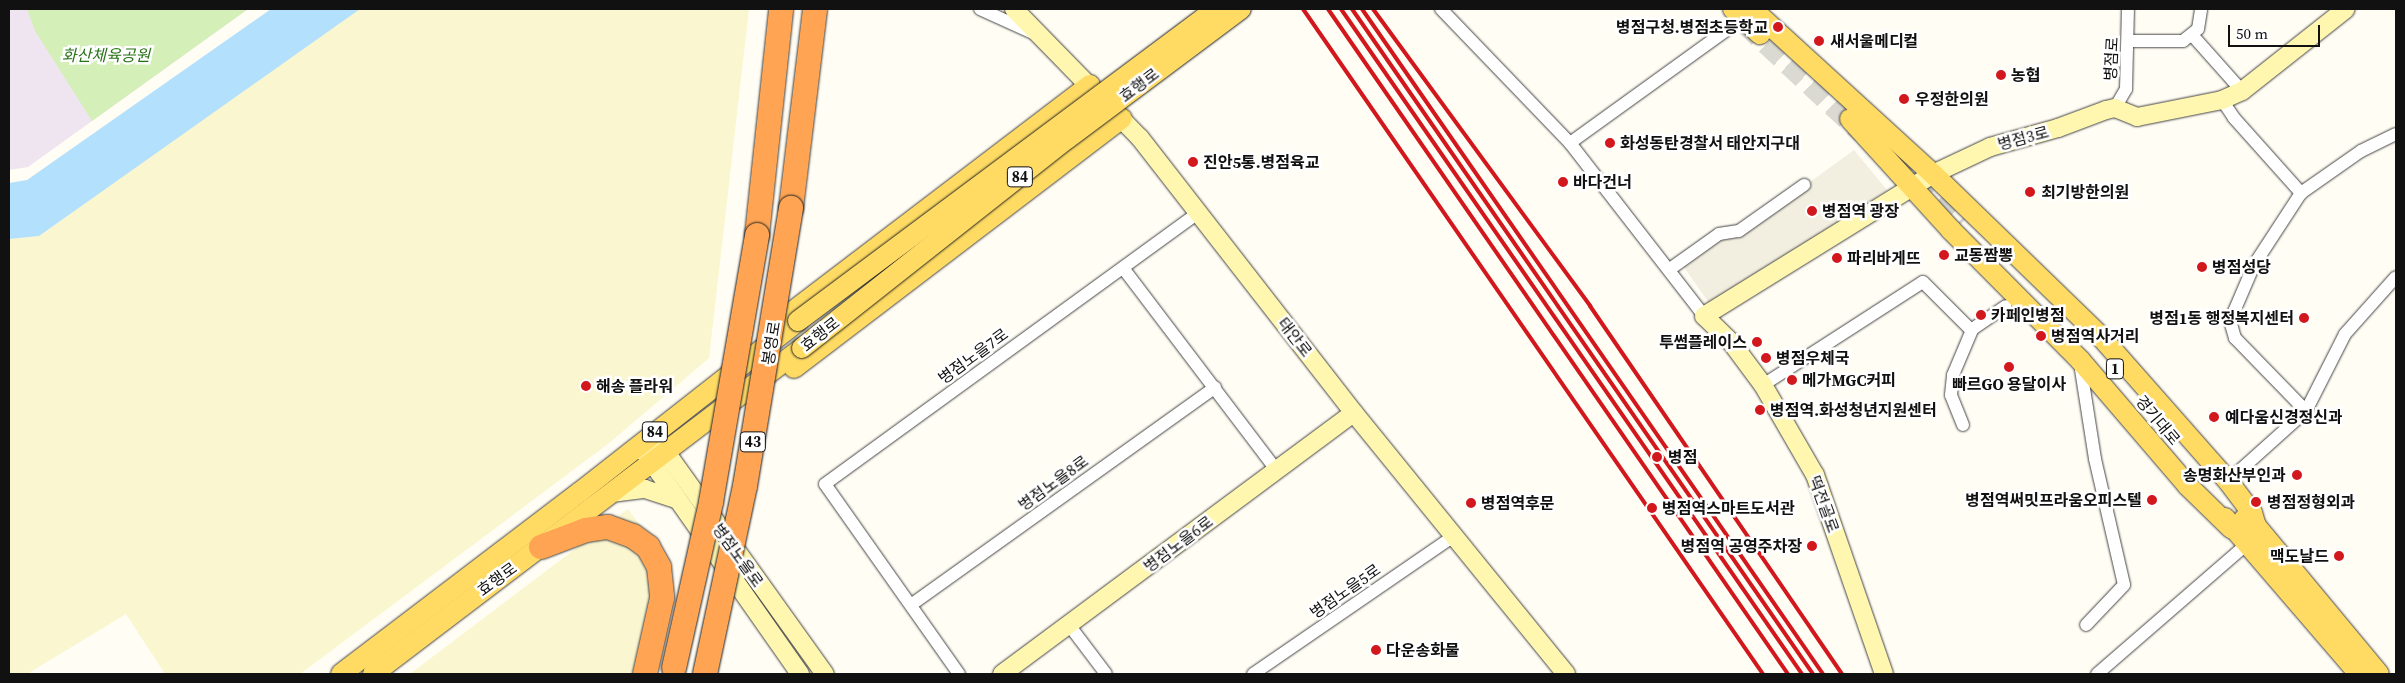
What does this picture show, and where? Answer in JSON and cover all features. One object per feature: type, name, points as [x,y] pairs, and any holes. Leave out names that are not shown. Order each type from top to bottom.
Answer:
[{"type":"highway","name":"봉영로","points":[[673,671],[711,502],[757,235],[781,9]]},
{"type":"highway","name":"봉영로","points":[[705,674],[747,477],[791,208],[815,9]]},
{"type":"highway","points":[[541,546],[586,530],[608,527],[633,536],[648,547],[658,566],[662,598],[645,674]]},
{"type":"main road","name":"효행로","points":[[341,674],[798,321],[1216,9]]},
{"type":"main road","name":"효행로","points":[[373,674],[802,348],[1067,139],[1241,9]]},
{"type":"main road","points":[[1743,12],[1933,174],[1959,221]]},
{"type":"main road","points":[[1743,12],[1869,136],[1914,186],[2102,338],[2228,481],[2252,513],[2256,526]]},
{"type":"main road","points":[[706,392],[722,369],[799,305],[1092,88]]},
{"type":"main road","points":[[733,401],[760,392],[781,377],[1122,118]]},
{"type":"main road","name":"경기대로","points":[[1959,221],[2187,486],[2231,528],[2359,674]]},
{"type":"main road","name":"경기대로","points":[[1959,221],[2111,364],[2245,520],[2256,526],[2379,674]]},
{"type":"main road","name":"경기대로","points":[[1959,221],[2094,367],[2222,513],[2231,528]]},
{"type":"street","points":[[980,9],[1039,36]]},
{"type":"street","name":"태안로","points":[[1014,9],[1122,118],[1199,212],[1354,413],[1566,674]]},
{"type":"street","points":[[1092,88],[1200,11],[1197,9]]},
{"type":"street","points":[[1441,9],[1570,143],[1670,269],[1704,316]]},
{"type":"street","name":"병점로","points":[[2116,108],[2126,89],[2129,40],[2128,9]]},
{"type":"street","points":[[2129,40],[2171,43],[2193,36],[2202,20],[2201,9]]},
{"type":"street","points":[[2116,108],[2137,117],[2222,100],[2242,91],[2346,9]]},
{"type":"street","points":[[1570,143],[1743,12]]},
{"type":"street","points":[[2193,36],[2242,91]]},
{"type":"street","points":[[2222,100],[2234,118],[2300,193]]},
{"type":"street","name":"병점3로","points":[[1704,316],[1933,174],[1990,147],[2058,128],[2116,108]]},
{"type":"street","points":[[2306,411],[2235,338],[2230,321],[2254,265],[2300,193],[2361,151],[2396,134]]},
{"type":"street","points":[[1670,269],[1719,234],[1739,230],[1804,185]]},
{"type":"street","points":[[1199,212],[1123,268],[1277,471]]},
{"type":"street","name":"병점노을7로","points":[[960,674],[825,484],[1123,268]]},
{"type":"street","points":[[2228,481],[2306,411],[2345,334],[2396,277]]},
{"type":"street","points":[[1762,385],[1923,282],[1972,330]]},
{"type":"street","points":[[1963,425],[1951,395],[1953,375],[1972,330],[2006,306]]},
{"type":"street","name":"떡전골로","points":[[1704,316],[1734,347],[1762,385],[1815,474],[1884,674]]},
{"type":"street","points":[[2080,360],[2095,459],[2124,585],[2086,625]]},
{"type":"street","name":"병점노을8로","points":[[911,605],[1215,387]]},
{"type":"street","name":"병점노을6로","points":[[1002,674],[1354,413]]},
{"type":"street","name":"병점노을로","points":[[646,439],[684,501],[800,674]]},
{"type":"street","points":[[610,493],[645,489],[684,501]]},
{"type":"street","name":"병점노을로","points":[[684,501],[825,674]]},
{"type":"street","name":"병점노을5로","points":[[1253,674],[1455,535]]},
{"type":"street","points":[[2097,674],[2246,545]]},
{"type":"street","points":[[1070,625],[1106,674]]},
{"type":"shaded area","name":"화산체육공원","points":[[9,9],[248,9],[28,167],[9,170]]},
{"type":"shaded area","points":[[357,9],[749,9],[709,358],[608,444],[300,674],[165,674],[126,614],[27,674],[9,674],[9,239],[39,236]]},
{"type":"shaded area","name":"병점역 광장","points":[[1854,150],[1887,190],[1711,306],[1684,267],[1721,239],[1741,232]]},
{"type":"shaded area","points":[[628,509],[668,564],[640,674],[410,674]]},
{"type":"green space","name":"화산체육공원","points":[[27,9],[248,9],[92,121],[35,31]]},
{"type":"water","points":[[271,9],[360,9],[39,236],[9,239],[9,183],[27,180]]},
{"type":"tunnel","points":[[1744,24],[1862,134]]},
{"type":"tunnel","points":[[1876,135],[1964,221]]},
{"type":"railway","points":[[1303,9],[1763,674]]},
{"type":"railway","points":[[1328,9],[1788,674]]},
{"type":"railway","points":[[1341,9],[1802,674]]},
{"type":"railway","points":[[1352,9],[1813,674]]},
{"type":"railway","points":[[1362,9],[1823,674]]},
{"type":"railway","points":[[1373,9],[1590,306],[1842,674]]},
{"type":"place","name":"병점구청.병점초등학교","points":[[1778,27]]},
{"type":"place","name":"새서울메디컬","points":[[1819,41]]},
{"type":"place","name":"농협","points":[[2001,75]]},
{"type":"place","name":"우정한의원","points":[[1904,99]]},
{"type":"place","name":"화성동탄경찰서 태안지구대","points":[[1610,143]]},
{"type":"place","name":"진안5통.병점육교","points":[[1193,162]]},
{"type":"place","name":"바다건너","points":[[1563,182]]},
{"type":"place","name":"최기방한의원","points":[[2030,192]]},
{"type":"place","name":"병점역 광장","points":[[1812,211]]},
{"type":"place","name":"교동짬뽕","points":[[1944,255]]},
{"type":"place","name":"파리바게뜨","points":[[1837,258]]},
{"type":"place","name":"병점성당","points":[[2202,267]]},
{"type":"place","name":"카페인병점","points":[[1981,315]]},
{"type":"place","name":"병점1동 행정복지센터","points":[[2304,318]]},
{"type":"place","name":"병점역사거리","points":[[2041,336]]},
{"type":"place","name":"투썸플레이스","points":[[1757,342]]},
{"type":"place","name":"병점우체국","points":[[1766,358]]},
{"type":"place","name":"빠르GO 용달이사","points":[[2009,367]]},
{"type":"place","name":"메가MGC커피","points":[[1792,380]]},
{"type":"place","name":"해송 플라워","points":[[586,386]]},
{"type":"place","name":"병점역.화성청년지원센터","points":[[1760,410]]},
{"type":"place","name":"예다움신경정신과","points":[[2214,417]]},
{"type":"place","name":"병점","points":[[1657,457]]},
{"type":"place","name":"송명화산부인과","points":[[2297,475]]},
{"type":"place","name":"병점역써밋프라움오피스텔","points":[[2152,500]]},
{"type":"place","name":"병점정형외과","points":[[2256,502]]},
{"type":"place","name":"병점역후문","points":[[1471,503]]},
{"type":"place","name":"병점역스마트도서관","points":[[1652,508]]},
{"type":"place","name":"병점역 공영주차장","points":[[1812,546]]},
{"type":"place","name":"맥도날드","points":[[2339,556]]},
{"type":"place","name":"다운송화물","points":[[1376,650]]}]
